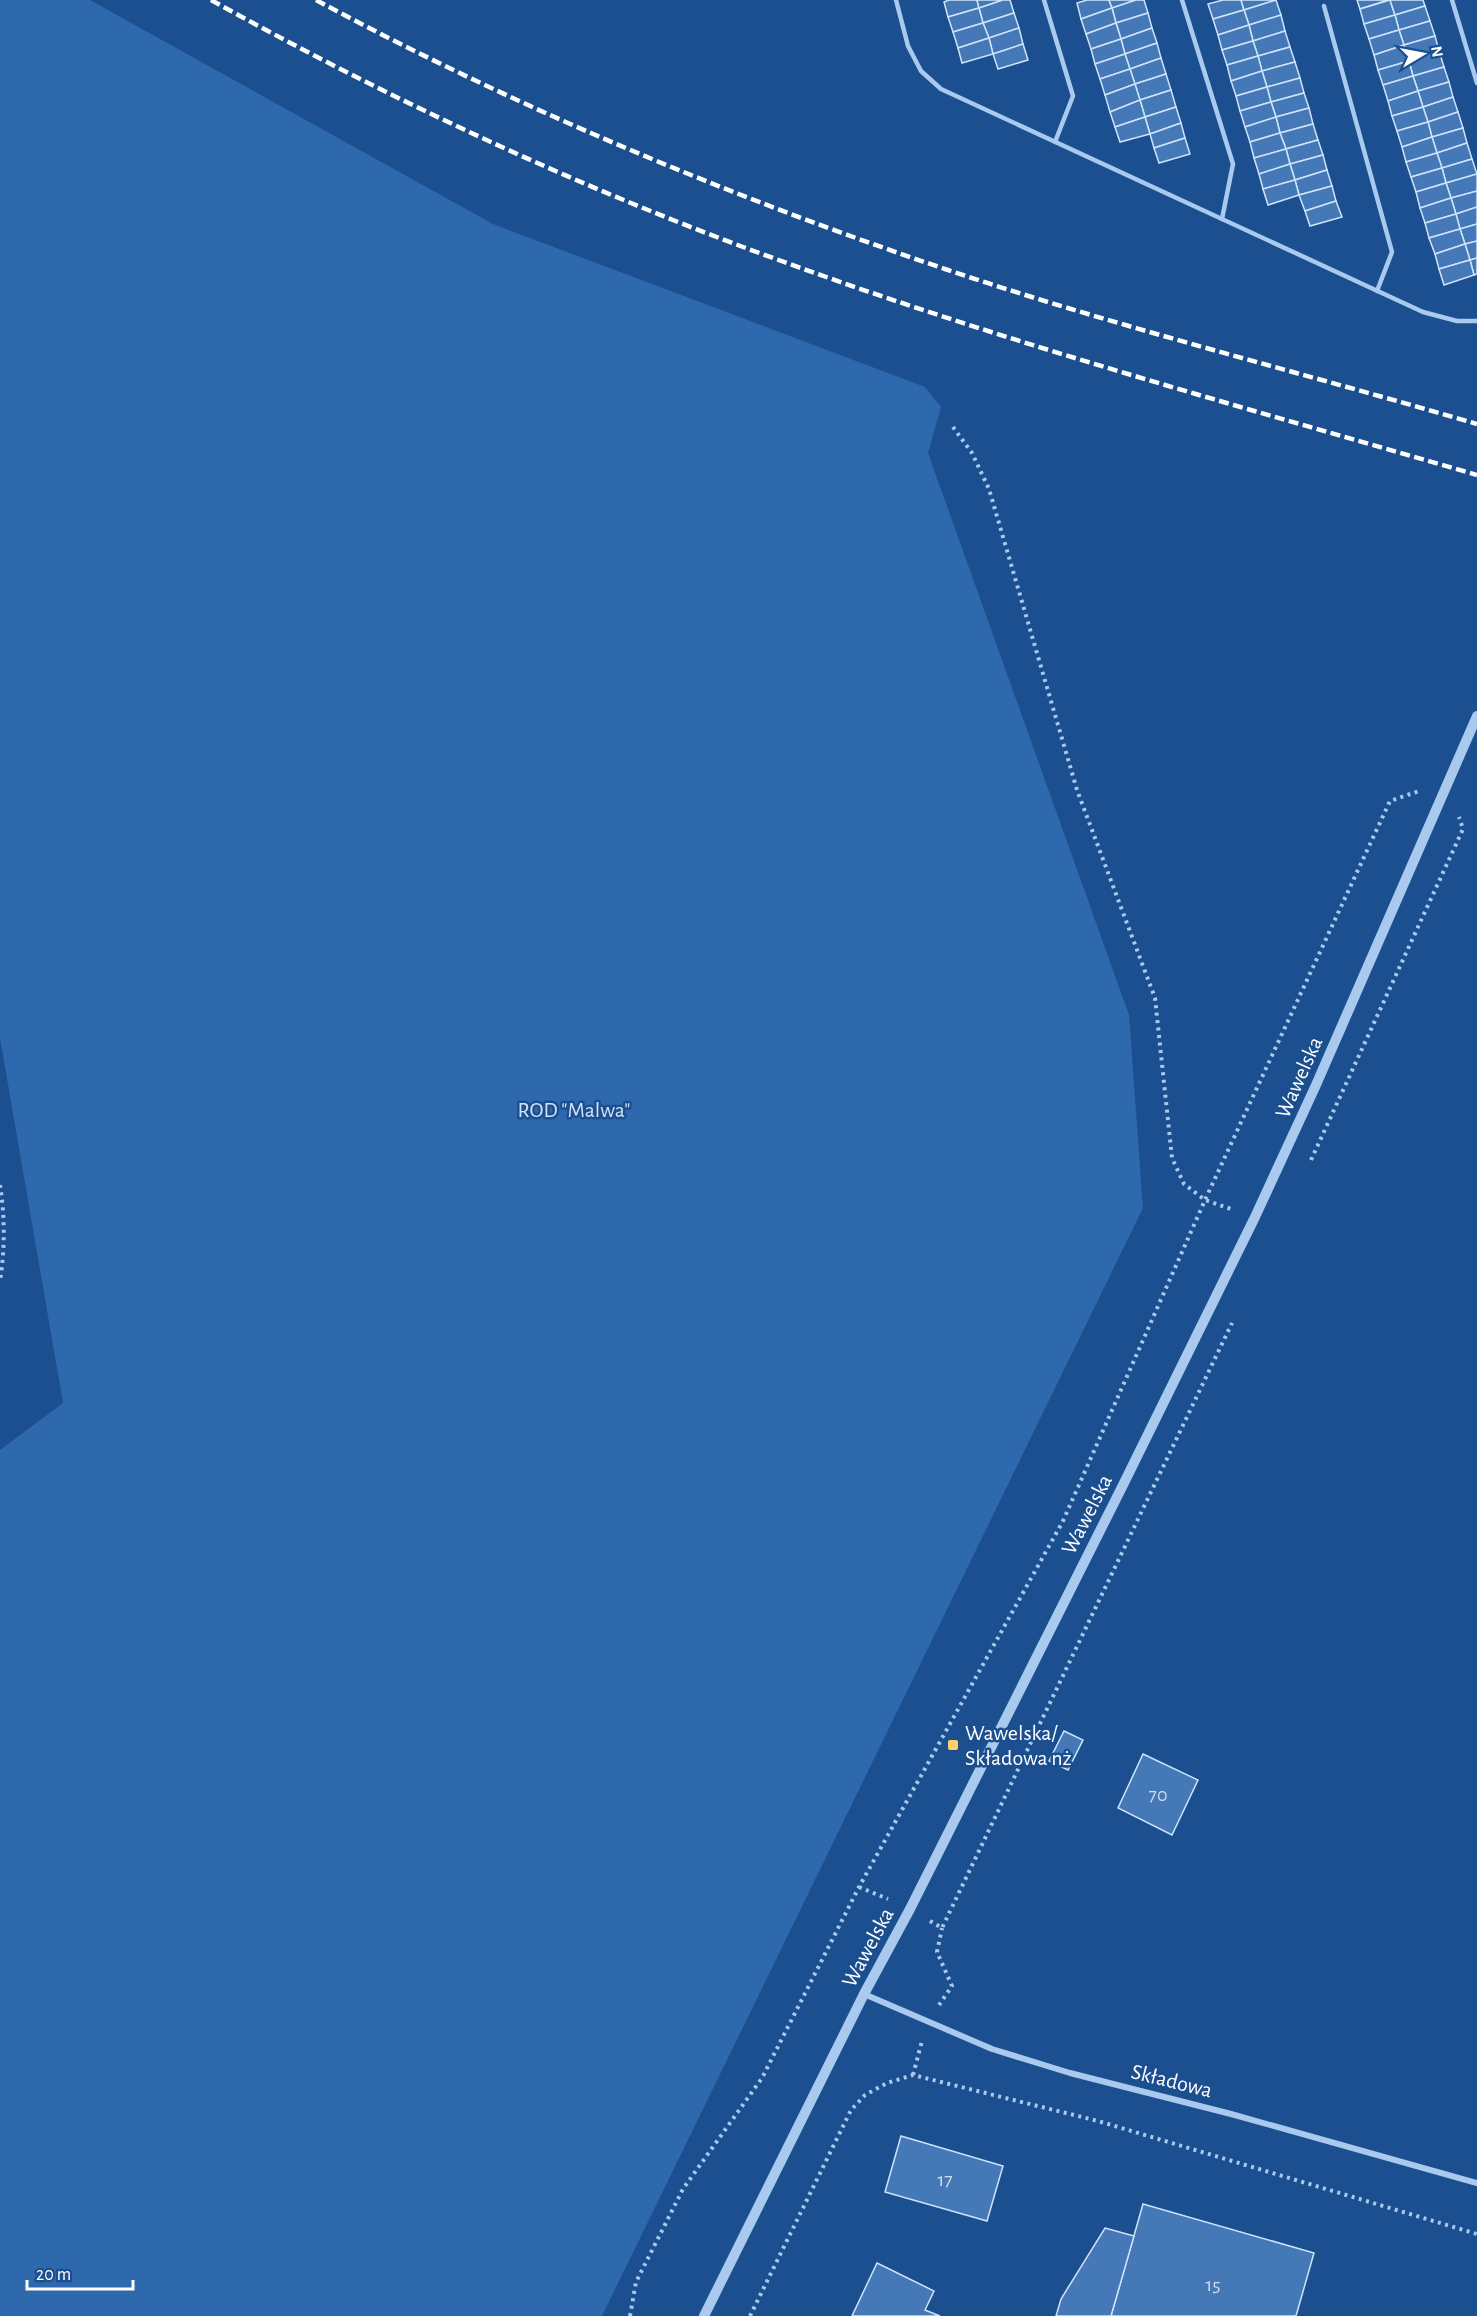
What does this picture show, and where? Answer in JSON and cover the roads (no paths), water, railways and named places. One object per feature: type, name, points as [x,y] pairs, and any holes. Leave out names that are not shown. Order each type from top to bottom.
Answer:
[{"type":"street","name":"Wawelska","points":[[704,2316],[1255,1217],[1316,1085],[1477,716]]},
{"type":"street","name":"Składowa","points":[[864,1994],[927,2023],[1003,2052],[1070,2073],[1232,2114],[1477,2183]]},
{"type":"lane","points":[[896,0],[908,46],[921,71],[941,89],[1423,312],[1457,321],[1477,321]]},
{"type":"lane","points":[[1044,0],[1073,96],[1055,142]]},
{"type":"lane","points":[[1182,0],[1233,164],[1222,219]]},
{"type":"lane","points":[[1452,0],[1477,83]]},
{"type":"lane","points":[[1324,6],[1392,252],[1377,291]]},
{"type":"railway","points":[[211,0],[280,38],[493,143],[639,206],[787,263],[1044,348],[1477,475]]},
{"type":"railway","points":[[316,0],[469,77],[625,148],[864,241],[1077,311],[1477,424]]},
{"type":"place","name":"Wawelska/ Składowa nż","points":[[953,1745]]},
{"type":"park label","name":"ROD \"Malwa\"","points":[[574,1109]]}]
